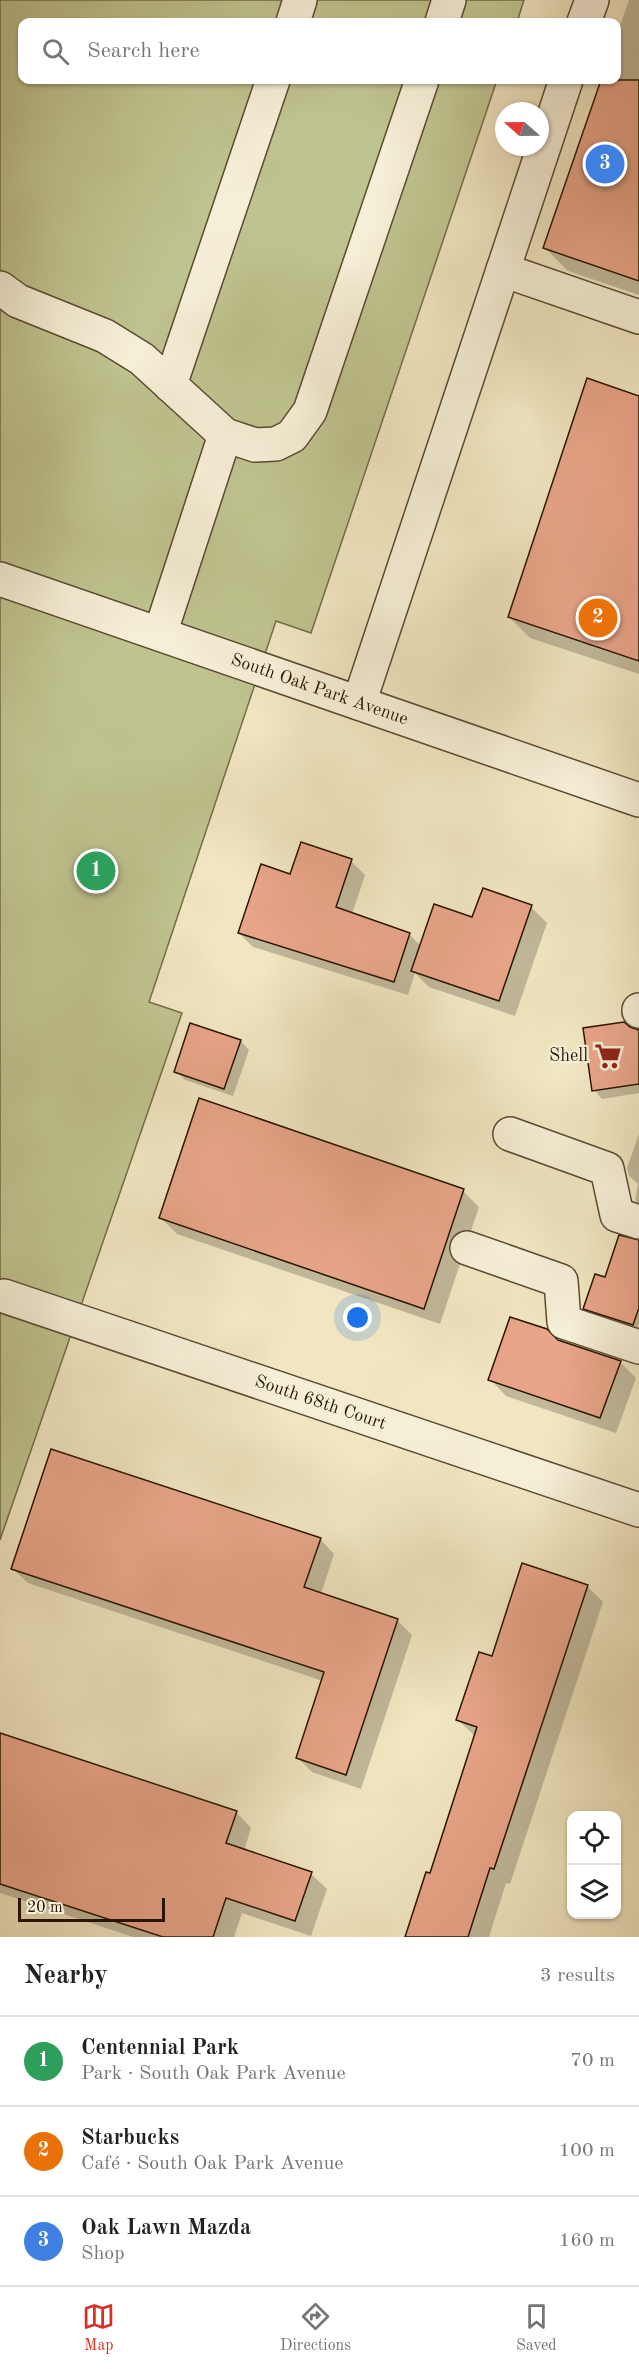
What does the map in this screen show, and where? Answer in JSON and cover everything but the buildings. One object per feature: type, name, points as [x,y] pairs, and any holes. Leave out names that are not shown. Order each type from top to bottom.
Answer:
[{"type":"street","points":[[293,18],[300,0]]},
{"type":"street","points":[[443,18],[449,0]]},
{"type":"street","points":[[585,18],[592,0]]},
{"type":"street","points":[[170,385],[272,84]]},
{"type":"street","points":[[0,288],[18,301],[105,336],[142,359],[225,435],[255,445],[276,444],[292,436],[310,411],[421,84]]},
{"type":"street","points":[[359,703],[565,84]]},
{"type":"street","points":[[503,270],[639,317]]},
{"type":"street","points":[[160,634],[225,435]]},
{"type":"street","name":"South Oak Park Avenue","points":[[0,579],[639,800]]},
{"type":"street","points":[[510,1134],[607,1169],[617,1215],[639,1222]]},
{"type":"street","points":[[467,1248],[561,1281],[564,1322],[639,1347]]},
{"type":"street","name":"South 68th Court","points":[[4,1296],[639,1510]]},
{"type":"green space","points":[[0,0],[524,0],[518,18],[18,18],[18,84],[496,84],[311,633],[276,621],[149,1002],[182,1013],[0,1540]]},
{"type":"place","name":"Oak Lawn Mazda","points":[[605,164]]},
{"type":"place","name":"Starbucks","points":[[598,618]]},
{"type":"place","name":"Centennial Park","points":[[96,871]]},
{"type":"place","name":"Shell","points":[[608,1056]]}]
